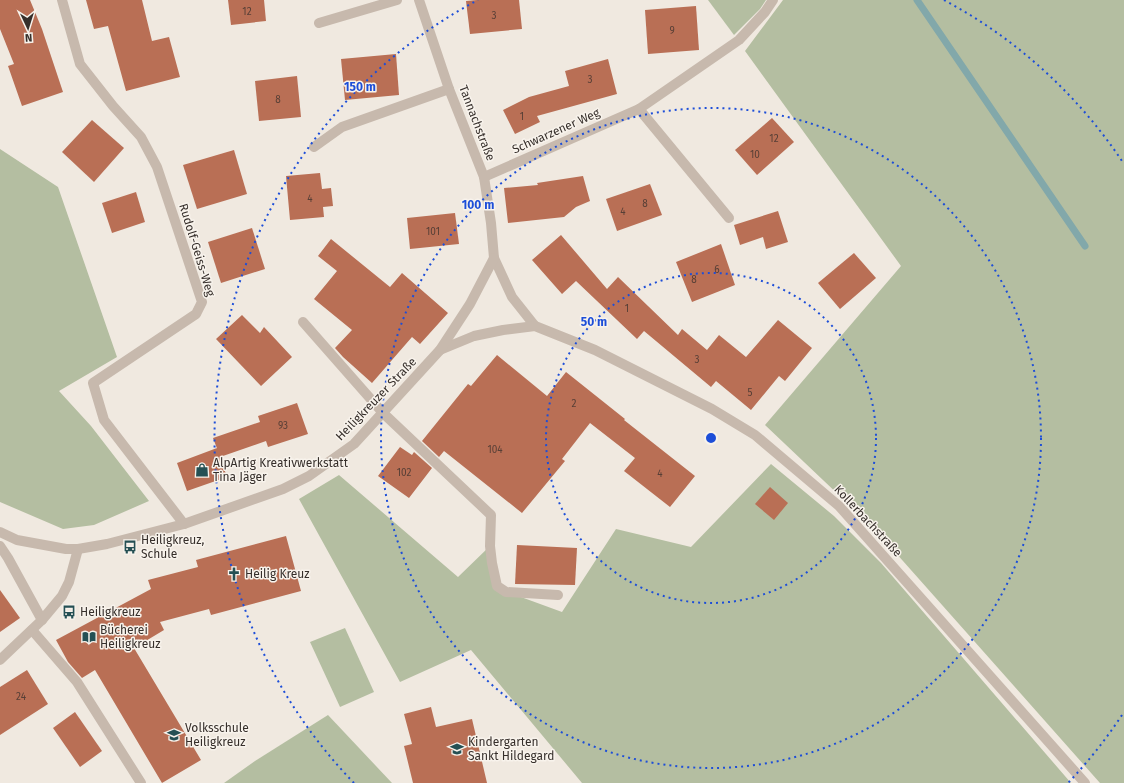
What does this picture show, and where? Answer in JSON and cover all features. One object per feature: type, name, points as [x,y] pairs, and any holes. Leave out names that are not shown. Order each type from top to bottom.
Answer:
[{"type":"street","name":"Rudolf-Geiss-Weg","points":[[62,0],[80,64],[113,106],[141,137],[157,167],[202,302],[196,314],[93,383],[104,420],[184,524]]},
{"type":"street","points":[[319,23],[397,0]]},
{"type":"street","name":"Tannachstraße","points":[[419,0],[449,89],[484,177],[491,223],[494,258],[512,297],[535,326]]},
{"type":"street","name":"Schwarzener Weg","points":[[484,177],[639,109],[740,40],[765,12],[773,0]]},
{"type":"street","points":[[314,147],[342,127],[449,89]]},
{"type":"street","points":[[639,109],[729,218]]},
{"type":"street","points":[[440,350],[470,304],[494,258]]},
{"type":"street","points":[[303,322],[383,413],[491,515],[490,546],[497,586],[506,592],[558,595]]},
{"type":"street","name":"Heiligkreuzer Straße","points":[[0,532],[17,540],[66,549],[78,549],[107,544],[184,524],[283,489],[309,476],[354,444],[440,350],[474,336],[535,326]]},
{"type":"street","name":"Kollerbachstraße","points":[[535,326],[609,357],[712,409],[755,435],[839,506],[1085,783]]},
{"type":"street","points":[[0,546],[42,620]]},
{"type":"street","points":[[0,660],[42,620],[62,596],[69,582],[78,549]]},
{"type":"street","points":[[32,630],[77,682],[140,783]]},
{"type":"green space","points":[[708,0],[766,0],[760,9],[734,35]]},
{"type":"green space","points":[[783,0],[1124,0],[1124,783],[1100,783],[895,552],[843,499],[765,425],[901,266],[745,51]]},
{"type":"green space","points":[[0,149],[58,187],[117,357],[59,391],[91,426],[149,501],[94,525],[63,529],[0,502]]},
{"type":"green space","points":[[771,464],[834,516],[881,563],[1071,783],[582,783],[471,650],[400,682],[299,499],[339,475],[458,577],[490,546],[494,587],[562,612],[616,529],[691,547]]},
{"type":"green space","points":[[345,628],[374,692],[340,707],[310,642]]},
{"type":"green space","points":[[328,715],[392,783],[224,783],[255,761]]},
{"type":"building","points":[[0,0],[30,0],[42,29],[63,92],[22,106],[8,66],[14,64],[0,29]]},
{"type":"building","points":[[86,0],[142,0],[152,41],[169,37],[180,77],[126,91],[108,26],[94,29]]},
{"type":"building","points":[[228,0],[264,0],[266,21],[231,25]]},
{"type":"building","points":[[519,0],[522,29],[470,34],[466,1]]},
{"type":"building","points":[[696,6],[699,50],[648,54],[645,10]]},
{"type":"building","points":[[396,54],[399,95],[345,100],[341,59]]},
{"type":"building","points":[[608,59],[617,94],[537,116],[540,122],[515,134],[503,110],[529,97],[569,86],[565,71]]},
{"type":"building","points":[[297,76],[301,117],[259,121],[255,81]]},
{"type":"building","points":[[772,118],[794,142],[757,175],[735,150]]},
{"type":"building","points":[[92,120],[124,148],[94,182],[62,152]]},
{"type":"building","points":[[234,150],[247,194],[197,209],[183,165]]},
{"type":"building","points":[[320,173],[322,189],[331,188],[333,206],[323,207],[324,217],[290,220],[286,176]]},
{"type":"building","points":[[583,176],[590,201],[576,207],[564,217],[508,223],[504,188],[538,185],[537,183]]},
{"type":"building","points":[[650,184],[662,215],[617,231],[606,199]]},
{"type":"building","points":[[136,192],[145,222],[112,233],[102,203]]},
{"type":"building","points":[[778,211],[788,242],[766,249],[763,237],[740,245],[734,225]]},
{"type":"building","points":[[455,213],[459,244],[410,249],[407,218]]},
{"type":"building","points":[[252,228],[265,269],[221,283],[208,242]]},
{"type":"building","points":[[561,235],[607,289],[618,277],[678,335],[682,329],[707,350],[719,335],[746,357],[778,320],[812,348],[785,381],[779,376],[751,410],[716,381],[711,387],[644,331],[637,339],[576,281],[562,294],[532,260]]},
{"type":"building","points":[[331,239],[390,287],[402,273],[448,313],[420,344],[412,337],[372,383],[335,348],[352,330],[314,299],[337,271],[318,256]]},
{"type":"building","points":[[721,244],[735,285],[692,302],[676,262]]},
{"type":"building","points":[[854,253],[876,278],[840,309],[818,283]]},
{"type":"building","points":[[242,315],[260,333],[264,327],[292,357],[261,386],[216,339]]},
{"type":"building","points":[[497,355],[547,396],[566,372],[695,476],[670,507],[624,471],[635,458],[590,423],[562,459],[565,461],[522,513],[444,451],[439,457],[422,441],[468,384],[471,386]]},
{"type":"building","points":[[297,403],[308,434],[268,447],[266,441],[220,457],[227,477],[187,491],[177,463],[217,448],[213,438],[260,422],[258,416]]},
{"type":"building","points":[[400,447],[412,455],[414,452],[432,468],[409,498],[378,476]]},
{"type":"building","points":[[770,487],[788,503],[774,520],[755,504]]},
{"type":"building","points":[[286,536],[301,591],[211,615],[209,609],[160,622],[164,630],[134,648],[201,760],[162,783],[95,670],[82,678],[68,662],[56,640],[151,589],[148,580],[198,567],[196,560]]},
{"type":"building","points":[[517,545],[577,548],[575,585],[515,584]]},
{"type":"building","points":[[0,590],[20,618],[0,632]]},
{"type":"building","points":[[27,670],[48,704],[0,735],[0,687]]},
{"type":"building","points":[[431,707],[436,727],[472,719],[487,783],[413,783],[404,746],[412,744],[404,714]]},
{"type":"building","points":[[75,712],[102,751],[80,767],[53,728]]},
{"type":"waterway","points":[[917,0],[1085,246]]},
{"type":"place","name":"AlpArtig Kreativwerkstatt Tina Jäger","points":[[202,470]]},
{"type":"place","name":"Heiligkreuz, Schule","points":[[130,547]]},
{"type":"place","name":"Heilig Kreuz","points":[[234,574]]},
{"type":"place","name":"Heiligkreuz","points":[[69,612]]},
{"type":"place","name":"Bücherei Heiligkreuz","points":[[89,637]]},
{"type":"place","name":"Volksschule Heiligkreuz","points":[[174,735]]},
{"type":"place","name":"Kindergarten Sankt Hildegard","points":[[457,749]]}]
